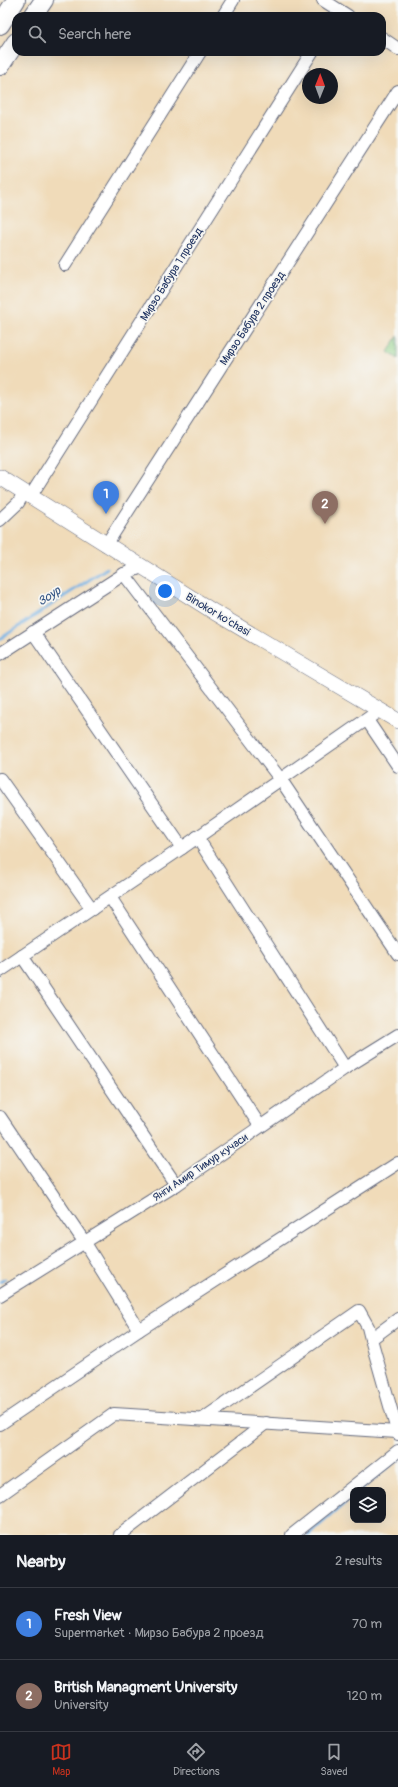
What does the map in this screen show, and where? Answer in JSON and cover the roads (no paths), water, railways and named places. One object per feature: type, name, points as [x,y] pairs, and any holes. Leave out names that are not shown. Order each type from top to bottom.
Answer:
[{"type":"highway","points":[[0,25],[16,0]]},
{"type":"highway","points":[[36,12],[44,0]]},
{"type":"highway","points":[[0,66],[12,48]]},
{"type":"main road","name":"Binokor ko'chasi","points":[[0,477],[214,612],[398,721]]},
{"type":"street","points":[[226,12],[233,0]]},
{"type":"street","points":[[323,0],[338,12]]},
{"type":"street","points":[[386,41],[398,49]]},
{"type":"street","points":[[65,265],[197,56]]},
{"type":"street","name":"Мирзо Бабура 1 проезд","points":[[0,520],[27,495],[309,56]]},
{"type":"street","name":"Мирзо Бабура 2 проезд","points":[[106,545],[398,92]]},
{"type":"street","points":[[0,654],[124,574],[142,567]]},
{"type":"street","points":[[124,574],[281,780],[398,954]]},
{"type":"street","points":[[33,632],[182,848]]},
{"type":"street","points":[[1,968],[22,956],[197,838],[380,710]]},
{"type":"street","points":[[367,720],[398,766]]},
{"type":"street","points":[[0,780],[92,909]]},
{"type":"street","points":[[197,838],[345,1068]]},
{"type":"street","points":[[110,897],[260,1126]]},
{"type":"street","points":[[22,956],[176,1185]]},
{"type":"street","name":"Янги Амир Тимур кучаси","points":[[0,1295],[176,1185],[345,1068],[398,1035]]},
{"type":"street","points":[[0,1117],[85,1243],[139,1330]]},
{"type":"street","points":[[0,1424],[139,1330],[398,1163]]},
{"type":"street","points":[[0,1495],[114,1414],[398,1433],[368,1327],[359,1312],[203,1419]]},
{"type":"street","points":[[371,1339],[398,1319]]},
{"type":"street","points":[[120,1535],[266,1423]]},
{"type":"street","points":[[292,1535],[398,1451]]},
{"type":"waterway","name":"Зоур","points":[[0,639],[107,568]]},
{"type":"waterway","points":[[0,1282],[5,1279]]},
{"type":"waterway","points":[[364,1487],[398,1459]]},
{"type":"waterway","points":[[308,1535],[350,1499]]},
{"type":"place","name":"Fresh View","points":[[106,514]]},
{"type":"place","name":"British Managment University","points":[[325,524]]}]
